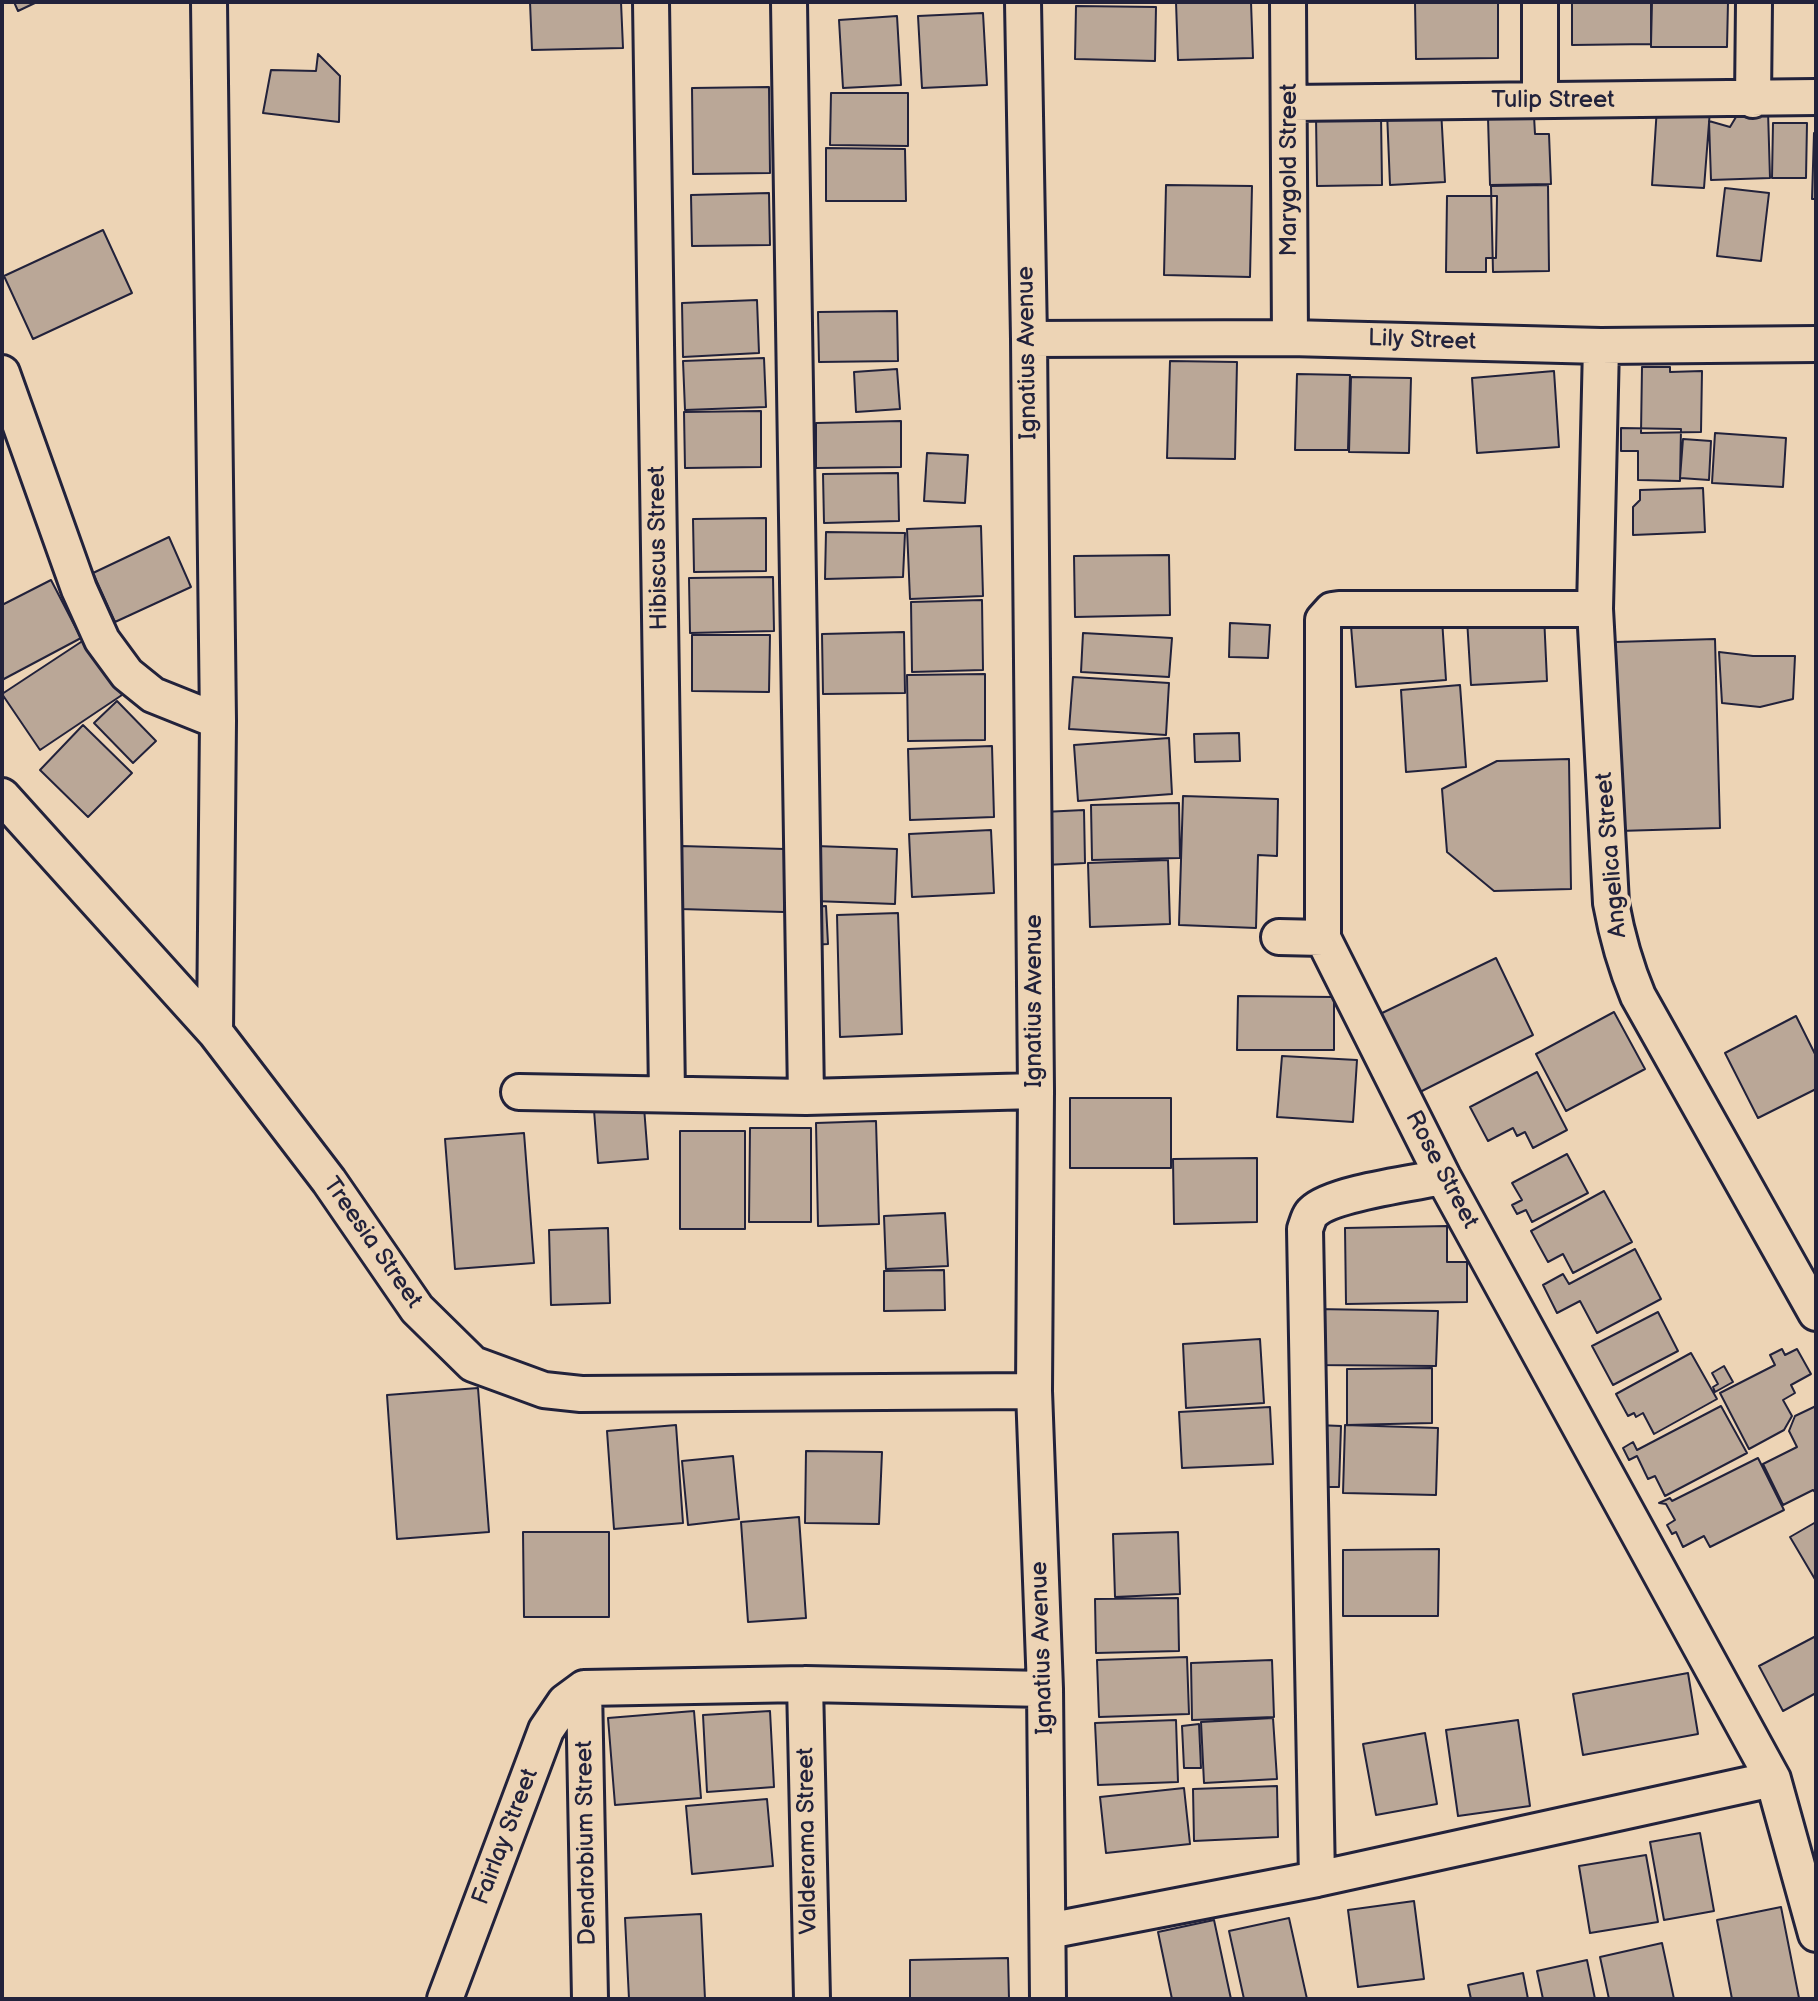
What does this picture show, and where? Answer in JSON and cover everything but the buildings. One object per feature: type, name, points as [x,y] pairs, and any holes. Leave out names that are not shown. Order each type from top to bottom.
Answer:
[{"type":"street","points":[[209,2],[218,721],[215,1032]]},
{"type":"street","name":"Hibiscus Street","points":[[651,2],[667,1094]]},
{"type":"street","points":[[789,2],[806,1097]]},
{"type":"street","name":"Ignatius Avenue","points":[[1023,2],[1036,1091],[1034,1391],[1045,1689],[1048,1999]]},
{"type":"street","name":"Marygold Street","points":[[1288,2],[1290,338]]},
{"type":"street","points":[[1540,2],[1540,100]]},
{"type":"street","points":[[1753,100],[1754,2]]},
{"type":"street","name":"Tulip Street","points":[[1290,103],[1816,97]]},
{"type":"street","name":"Lily Street","points":[[1029,339],[1290,338],[1601,346],[1816,344]]},
{"type":"street","name":"Angelica Street","points":[[1601,346],[1595,609],[1611,903],[1623,962],[1638,996],[1816,1313]]},
{"type":"street","points":[[2,373],[79,589],[102,640],[127,674],[153,695],[218,721]]},
{"type":"street","name":"Rose Street","points":[[1595,609],[1339,609],[1326,615],[1323,620],[1323,938],[1443,1177],[1773,1779],[1816,1934]]},
{"type":"street","name":"Treesia Street","points":[[2,796],[215,1032],[329,1181],[417,1309],[473,1364],[544,1390],[581,1394],[1034,1391]]},
{"type":"street","points":[[1279,937],[1323,938]]},
{"type":"street","points":[[519,1092],[806,1097],[1036,1091]]},
{"type":"street","points":[[1317,1879],[1305,1229],[1312,1212],[1326,1204],[1443,1177]]},
{"type":"street","points":[[584,1688],[805,1684],[1045,1689]]},
{"type":"street","name":"Valderama Street","points":[[805,1684],[812,1999]]},
{"type":"street","name":"Fairlay Street","points":[[445,1999],[546,1730],[565,1702],[584,1688]]},
{"type":"street","name":"Dendrobium Street","points":[[584,1688],[590,1999]]},
{"type":"street","points":[[1048,1931],[1317,1879],[1773,1779]]}]
